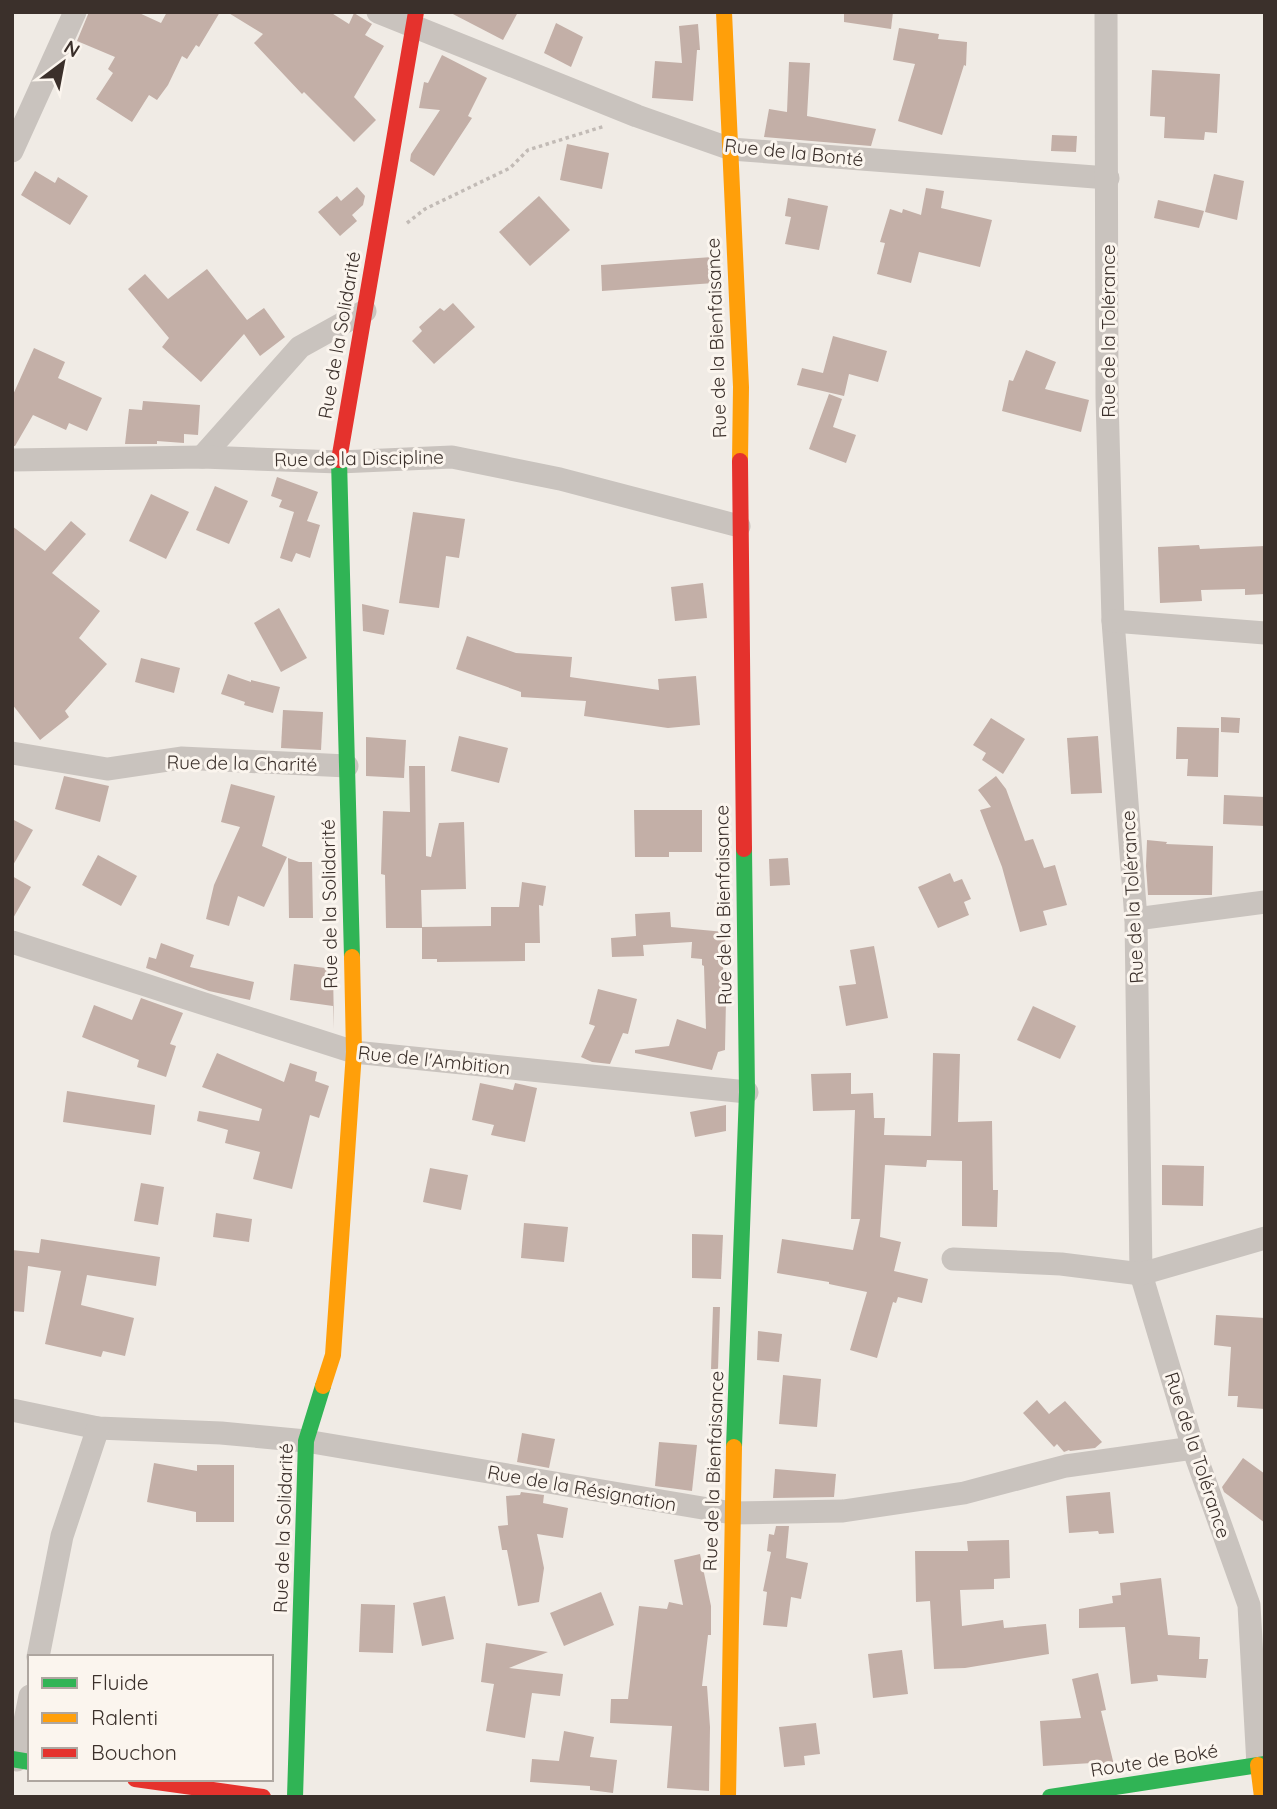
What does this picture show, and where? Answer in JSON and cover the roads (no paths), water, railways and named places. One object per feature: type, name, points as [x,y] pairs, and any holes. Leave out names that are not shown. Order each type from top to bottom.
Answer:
[{"type":"street","points":[[12,151],[75,12]]},
{"type":"street","name":"Rue de la Bonté","points":[[378,12],[414,19],[637,116],[731,149],[1108,178]]},
{"type":"street","name":"Rue de la Bienfaisance","points":[[724,12],[741,387],[739,526],[747,1092],[732,1513],[728,1797]]},
{"type":"street","name":"Rue de la Tolérance","points":[[1106,12],[1107,397],[1113,621],[1136,919],[1141,1274],[1193,1448],[1249,1605],[1261,1765]]},
{"type":"street","name":"Rue de la Solidarité","points":[[295,1797],[306,1441],[333,1355],[354,1052],[339,462],[414,19]]},
{"type":"street","points":[[202,457],[299,347],[365,311]]},
{"type":"street","name":"Rue de la Discipline","points":[[12,460],[202,457],[339,462],[452,457],[560,479],[739,526]]},
{"type":"street","points":[[1113,621],[1265,634]]},
{"type":"street","name":"Rue de la Charité","points":[[12,753],[107,769],[181,758],[347,766]]},
{"type":"street","points":[[1136,919],[1265,902]]},
{"type":"street","name":"Rue de l'Ambition","points":[[12,942],[354,1052],[747,1092]]},
{"type":"street","points":[[953,1259],[1061,1264],[1141,1274],[1265,1238]]},
{"type":"street","name":"Rue de la Résignation","points":[[12,1410],[97,1428],[221,1433],[306,1441],[732,1513],[843,1511],[964,1493],[1066,1466],[1193,1448]]},
{"type":"street","points":[[38,1655],[62,1536],[97,1428]]},
{"type":"street","points":[[20,1760],[28,1709]]},
{"type":"street","points":[[1261,1765],[1262,1797]]},
{"type":"street","name":"Route de Boké","points":[[1050,1797],[1261,1765]]},
{"type":"street","points":[[149,1781],[263,1797]]}]
